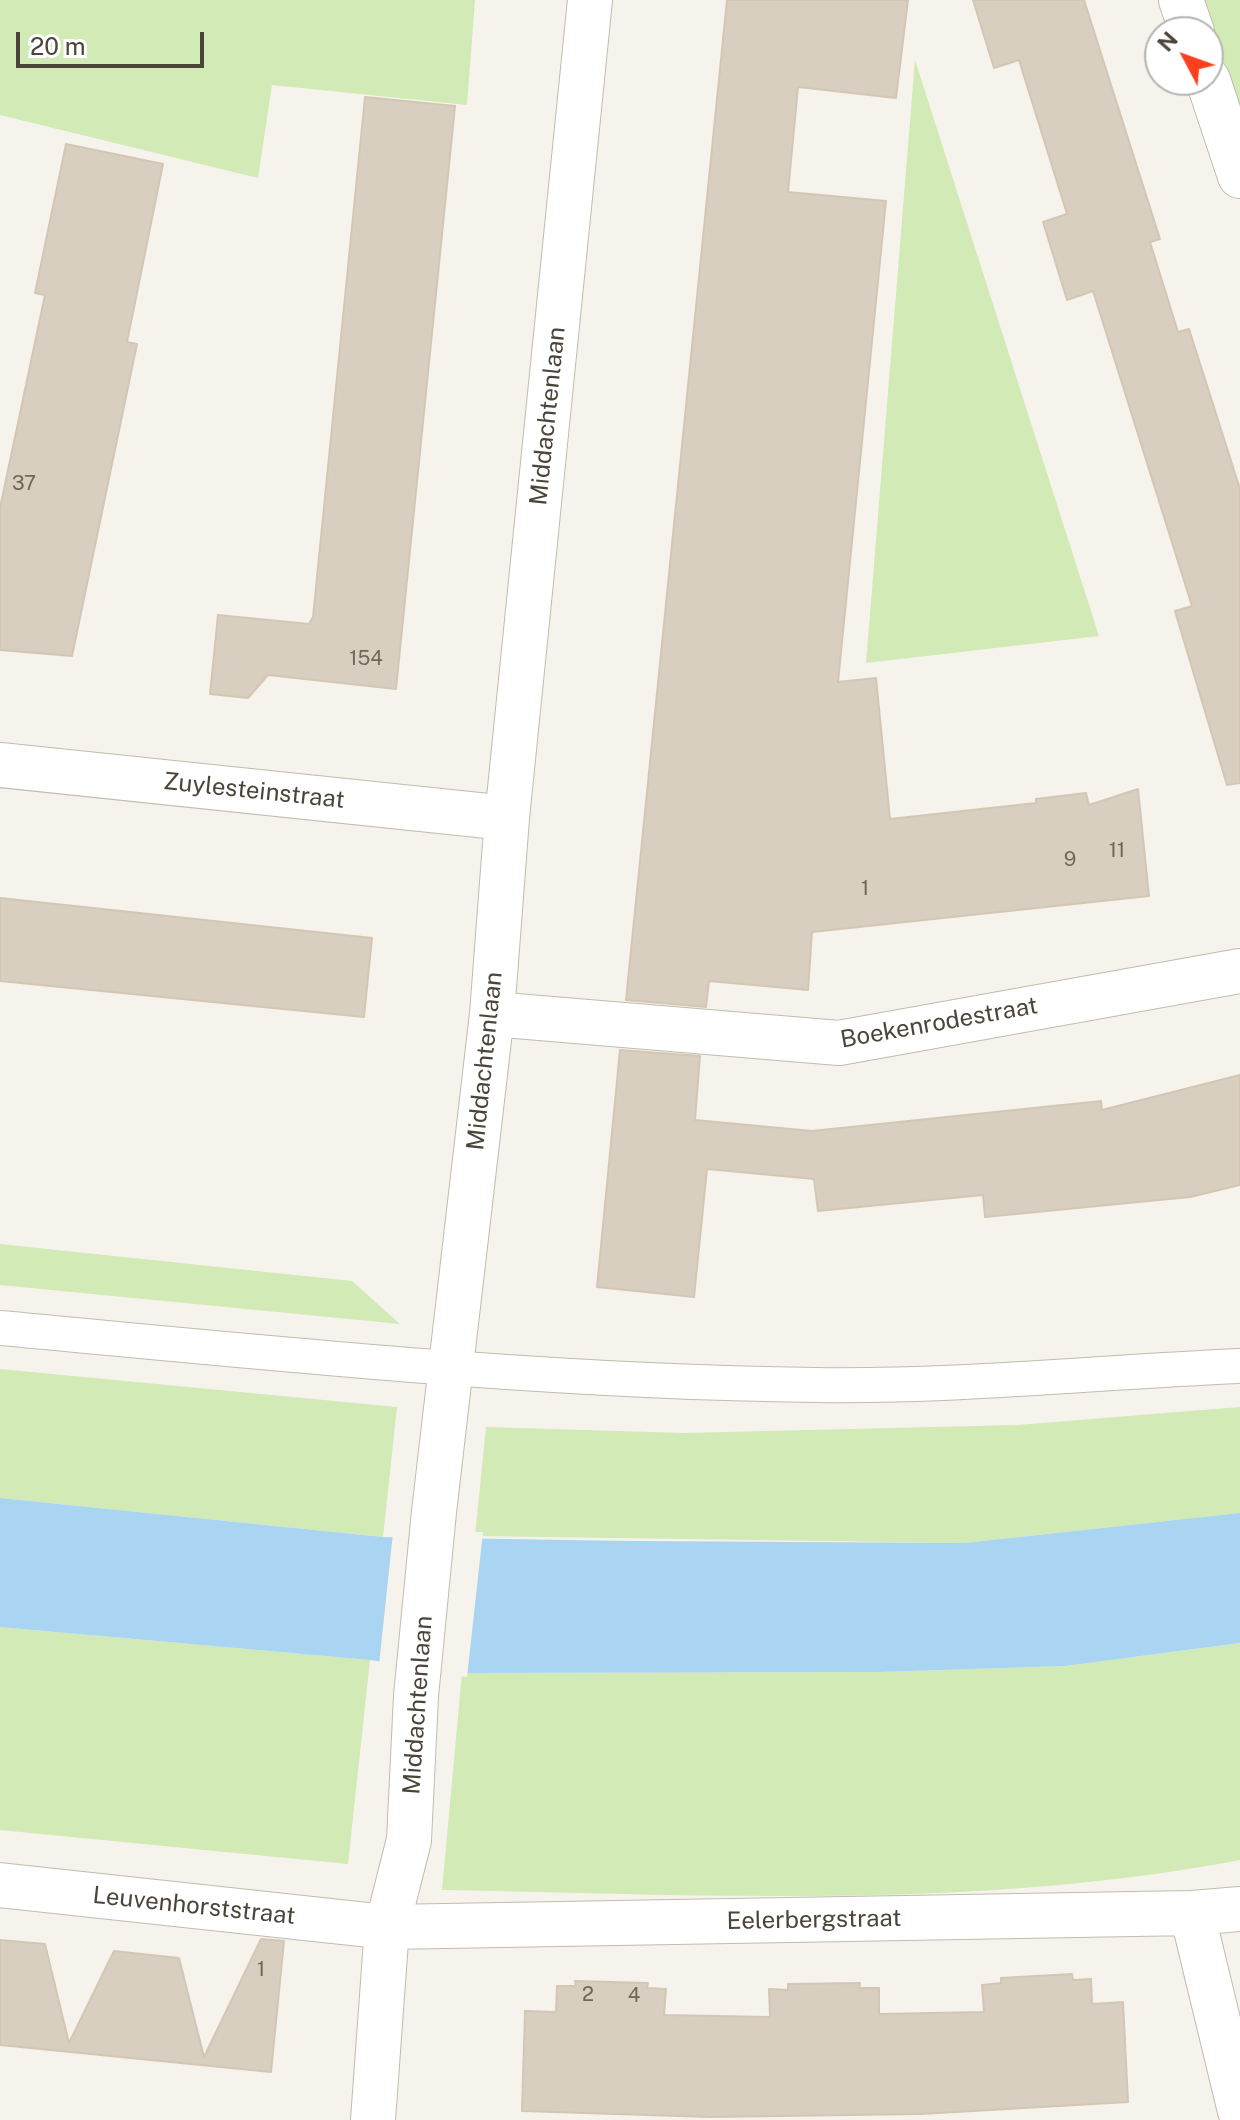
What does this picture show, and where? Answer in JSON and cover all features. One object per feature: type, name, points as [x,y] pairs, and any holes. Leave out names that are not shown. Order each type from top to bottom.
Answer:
[{"type":"street","name":"Middachtenlaan","points":[[373,2120],[387,1927],[409,1840],[416,1696],[434,1512],[492,1014],[507,818],[590,0]]},
{"type":"street","points":[[1213,96],[1240,176]]},
{"type":"street","name":"Zuylesteinstraat","points":[[0,765],[507,818]]},
{"type":"street","name":"Boekenrodestraat","points":[[492,1014],[839,1043],[1240,971]]},
{"type":"street","name":"Leuvenhorststraat","points":[[0,1885],[387,1927]]},
{"type":"street","name":"Eelerbergstraat","points":[[387,1927],[1192,1913],[1240,1909]]},
{"type":"street","points":[[1192,1913],[1240,2111]]},
{"type":"lane","points":[[0,1328],[507,1374],[817,1385],[965,1382],[1240,1366]]},
{"type":"green space","points":[[0,0],[475,0],[467,105],[272,85],[258,178],[0,115]]},
{"type":"green space","points":[[1197,0],[1240,0],[1240,136],[1224,85],[1224,16],[1202,16]]},
{"type":"green space","points":[[915,60],[1099,636],[866,663]]},
{"type":"green space","points":[[0,1244],[352,1281],[400,1324],[0,1285]]},
{"type":"green space","points":[[0,1369],[397,1407],[383,1537],[0,1498]]},
{"type":"green space","points":[[1240,1407],[1240,1513],[964,1543],[475,1536],[486,1427],[683,1433],[1017,1425]]},
{"type":"green space","points":[[0,1627],[370,1660],[348,1864],[0,1830]]},
{"type":"green space","points":[[1240,1643],[1240,1860],[1141,1876],[943,1893],[742,1896],[442,1890],[462,1673],[879,1672],[1065,1666]]},
{"type":"water","points":[[0,1498],[383,1537],[630,1541],[964,1543],[1240,1513],[1240,1643],[1065,1666],[879,1672],[462,1673],[370,1660],[0,1627]]},
{"type":"pier","points":[[483,1532],[467,1677],[379,1665],[393,1533]]},
{"type":"building","points":[[727,0],[908,0],[896,98],[798,87],[788,192],[886,201],[838,682],[876,678],[890,819],[1036,803],[1036,799],[1086,793],[1089,805],[1138,789],[1149,896],[812,932],[808,990],[709,981],[706,1007],[626,1000]]},
{"type":"building","points":[[973,0],[1084,0],[1160,239],[1150,242],[1178,332],[1189,329],[1240,489],[1240,783],[1227,785],[1175,611],[1192,606],[1093,291],[1067,300],[1043,222],[1067,214],[1019,60],[994,68]]},
{"type":"building","points":[[365,97],[455,106],[396,689],[268,675],[248,698],[210,694],[218,615],[309,624],[313,617]]},
{"type":"building","points":[[66,144],[163,164],[127,342],[137,344],[72,656],[0,650],[0,508],[45,295],[35,293]]},
{"type":"building","points":[[0,898],[372,938],[364,1017],[0,981]]},
{"type":"building","points":[[620,1050],[700,1056],[695,1120],[812,1131],[1101,1101],[1102,1110],[1240,1075],[1240,1185],[1190,1197],[985,1217],[983,1195],[818,1211],[814,1179],[707,1169],[694,1297],[597,1287]]},
{"type":"building","points":[[261,1939],[284,1941],[271,2072],[0,2045],[0,1940],[45,1944],[69,2043],[114,1951],[179,1958],[204,2057]]},
{"type":"building","points":[[1072,1974],[1073,1980],[1091,1979],[1092,2004],[1123,2002],[1128,2102],[921,2114],[710,2117],[522,2111],[525,2011],[556,2012],[557,1986],[576,1986],[575,1981],[648,1983],[647,1988],[666,1989],[664,2015],[770,2017],[769,1989],[788,1990],[788,1984],[860,1983],[859,1988],[879,1988],[879,2014],[984,2012],[982,1985],[1001,1983],[1001,1978]]}]
